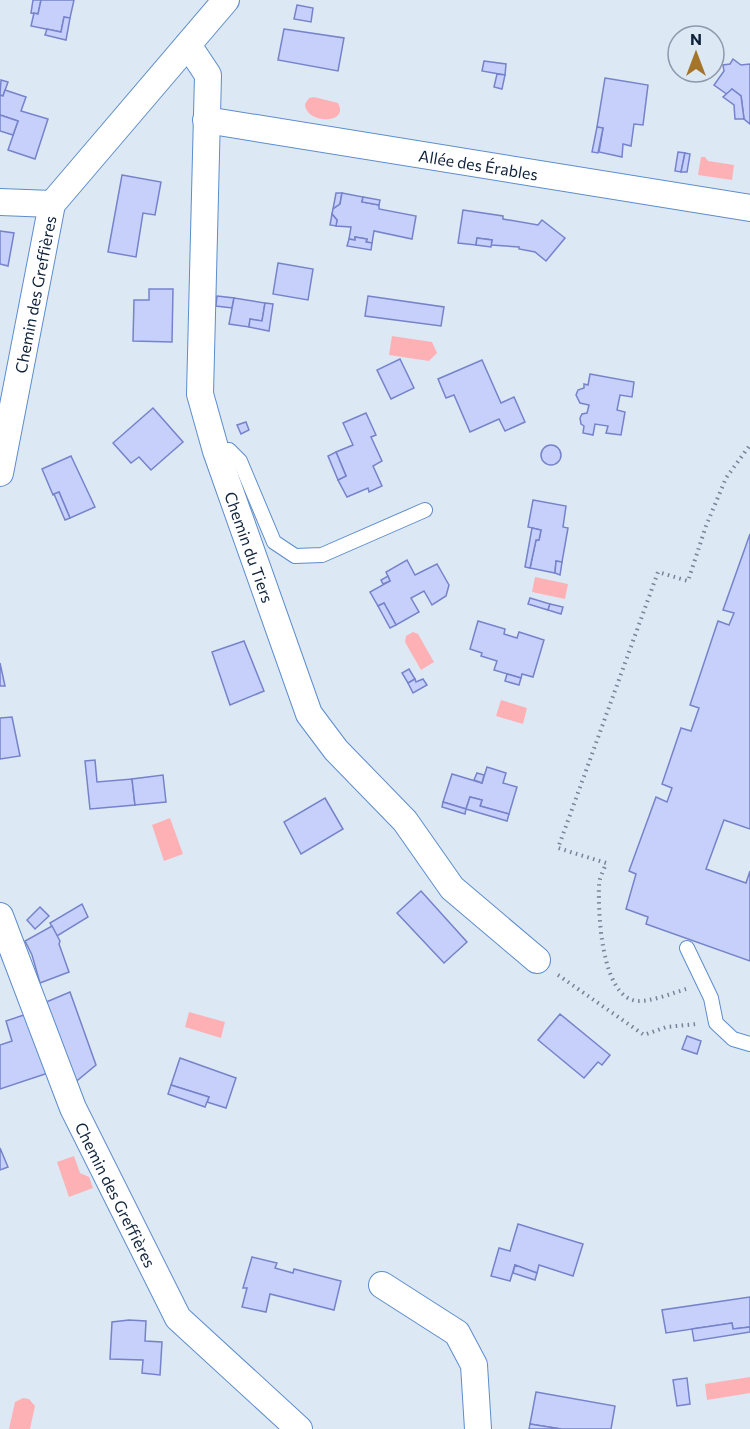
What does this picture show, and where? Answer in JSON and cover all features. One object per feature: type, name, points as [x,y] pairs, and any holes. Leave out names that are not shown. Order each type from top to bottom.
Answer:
[{"type":"street","name":"Chemin des Greffières","points":[[0,473],[52,204],[226,0]]},
{"type":"street","name":"Chemin du Tiers","points":[[188,45],[208,75],[200,394],[216,451],[309,714],[336,750],[405,821],[452,888],[537,960]]},
{"type":"street","name":"Allée des Érables","points":[[206,120],[750,208]]},
{"type":"street","points":[[0,202],[52,204]]},
{"type":"street","name":"Chemin des Greffières","points":[[0,916],[73,1108],[178,1318],[299,1429]]},
{"type":"street","points":[[382,1286],[458,1333],[474,1365],[478,1429]]},
{"type":"lane","points":[[216,451],[229,450],[240,461],[274,542],[294,556],[322,555],[425,510]]},
{"type":"lane","points":[[687,948],[711,998],[716,1023],[733,1039],[750,1044]]},
{"type":"path","points":[[704,984],[666,996],[636,1001],[617,991],[604,956],[599,883],[606,863],[558,848],[658,572],[688,581],[706,526],[726,478],[750,445]]},
{"type":"path","points":[[537,960],[644,1035],[666,1026],[716,1023]]},
{"type":"shaded area","points":[[314,97],[338,103],[340,110],[338,115],[326,119],[312,115],[307,111],[305,104],[309,98]]},
{"type":"shaded area","points":[[701,157],[705,157],[708,161],[734,165],[732,180],[698,175]]},
{"type":"shaded area","points":[[392,336],[432,342],[437,353],[429,361],[389,355]]},
{"type":"shaded area","points":[[535,577],[568,584],[565,599],[532,592]]},
{"type":"shaded area","points":[[413,632],[418,634],[434,662],[421,670],[405,642],[406,636]]},
{"type":"shaded area","points":[[501,700],[527,708],[523,724],[496,716]]},
{"type":"shaded area","points":[[170,818],[183,854],[164,861],[152,825]]},
{"type":"shaded area","points":[[189,1012],[225,1022],[221,1038],[185,1027]]},
{"type":"shaded area","points":[[74,1156],[80,1173],[89,1177],[93,1188],[69,1197],[57,1162]]},
{"type":"shaded area","points":[[750,1377],[750,1393],[707,1400],[705,1384]]},
{"type":"shaded area","points":[[23,1398],[29,1399],[35,1406],[30,1429],[9,1429],[15,1402]]},
{"type":"building","points":[[33,0],[41,0],[38,14],[31,13]]},
{"type":"building","points":[[41,0],[74,0],[70,18],[64,17],[61,32],[31,26],[34,13],[38,14]]},
{"type":"building","points":[[297,5],[313,8],[311,22],[294,19]]},
{"type":"building","points":[[64,17],[70,18],[66,40],[45,35],[47,29],[61,32]]},
{"type":"building","points":[[284,29],[344,38],[338,71],[278,60]]},
{"type":"building","points":[[733,59],[741,65],[750,64],[750,124],[744,119],[741,96],[732,89],[728,95],[714,85],[726,84],[726,65],[730,64]]},
{"type":"building","points":[[484,61],[506,64],[505,75],[482,71]]},
{"type":"building","points":[[497,74],[505,75],[502,89],[494,87]]},
{"type":"building","points":[[605,78],[648,85],[643,125],[634,124],[631,146],[623,144],[622,157],[599,152],[603,128],[597,127]]},
{"type":"building","points":[[1,80],[8,82],[3,96],[0,95]]},
{"type":"building","points":[[732,89],[741,96],[744,119],[735,119],[734,105],[723,97]]},
{"type":"building","points":[[5,90],[26,97],[21,111],[48,119],[35,159],[8,150],[18,121],[0,115],[0,95],[3,96]]},
{"type":"building","points":[[0,115],[18,121],[13,135],[0,131]]},
{"type":"building","points":[[597,127],[603,128],[598,153],[592,152]]},
{"type":"building","points":[[678,152],[685,153],[681,172],[675,171]]},
{"type":"building","points":[[685,153],[690,154],[687,172],[681,172]]},
{"type":"building","points":[[122,175],[161,182],[155,215],[143,213],[136,257],[108,252]]},
{"type":"building","points":[[336,193],[342,193],[340,204],[333,209]]},
{"type":"building","points":[[342,193],[363,197],[362,202],[379,205],[379,209],[416,216],[412,239],[374,231],[372,243],[366,242],[367,239],[355,237],[355,240],[349,239],[351,227],[336,226],[337,220],[332,214],[333,209],[340,204]]},
{"type":"building","points":[[363,197],[380,200],[379,205],[362,202]]},
{"type":"building","points":[[463,210],[503,216],[503,219],[538,225],[542,220],[565,238],[546,261],[535,252],[519,249],[519,247],[491,245],[492,240],[477,238],[476,245],[458,243]]},
{"type":"building","points":[[332,214],[337,220],[336,226],[330,225]]},
{"type":"building","points":[[0,231],[14,233],[8,266],[0,264]]},
{"type":"building","points":[[355,237],[367,239],[366,242],[372,243],[371,250],[347,246],[349,239],[355,240]]},
{"type":"building","points":[[477,238],[492,240],[491,247],[476,245]]},
{"type":"building","points":[[278,263],[313,269],[308,300],[273,294]]},
{"type":"building","points":[[149,289],[173,289],[172,342],[133,341],[134,300],[149,300]]},
{"type":"building","points":[[217,296],[234,298],[232,308],[216,306]]},
{"type":"building","points":[[368,296],[444,307],[441,326],[365,316]]},
{"type":"building","points":[[234,298],[265,303],[262,321],[250,319],[249,327],[229,324]]},
{"type":"building","points":[[265,303],[273,304],[269,331],[249,327],[250,319],[262,321]]},
{"type":"building","points":[[400,359],[414,388],[391,399],[377,370]]},
{"type":"building","points":[[482,360],[501,403],[514,397],[525,422],[505,431],[499,419],[470,432],[454,395],[446,398],[438,379]]},
{"type":"building","points":[[590,374],[634,382],[632,397],[620,395],[617,410],[625,412],[621,435],[606,433],[608,426],[595,424],[593,435],[583,433],[584,426],[580,418],[582,414],[587,413],[589,405],[580,403],[576,395],[578,390],[584,388],[584,384],[588,385]]},
{"type":"building","points":[[153,408],[183,442],[151,470],[139,457],[131,463],[113,443]]},
{"type":"building","points":[[366,413],[376,435],[371,437],[382,461],[373,466],[382,486],[369,492],[368,488],[347,497],[338,480],[346,476],[336,452],[353,445],[343,423]]},
{"type":"building","points":[[246,422],[249,430],[241,434],[237,425]]},
{"type":"building","points":[[551,445],[558,448],[561,455],[558,462],[551,465],[544,462],[541,455],[544,448]]},
{"type":"building","points":[[336,452],[346,476],[338,480],[328,456]]},
{"type":"building","points":[[71,456],[95,507],[70,518],[59,492],[53,495],[42,469]]},
{"type":"building","points":[[59,492],[70,518],[65,520],[54,494]]},
{"type":"building","points":[[533,500],[566,506],[563,527],[568,528],[562,562],[556,561],[555,573],[530,568],[536,540],[539,540],[541,530],[528,527]]},
{"type":"building","points":[[532,528],[541,530],[539,540],[536,540],[530,568],[525,567]]},
{"type":"building","points":[[750,534],[750,829],[724,820],[706,869],[746,883],[750,871],[750,961],[646,924],[648,917],[626,909],[636,874],[629,871],[656,797],[667,802],[672,788],[662,784],[681,728],[691,731],[699,708],[690,705],[718,621],[729,625],[734,613],[723,610]]},
{"type":"building","points":[[407,560],[415,575],[437,564],[449,585],[446,596],[432,605],[424,591],[411,598],[419,612],[396,625],[384,603],[378,606],[370,592],[390,581],[386,572]]},
{"type":"building","points":[[556,561],[562,562],[560,575],[555,573]]},
{"type":"building","points":[[388,576],[390,581],[383,584],[381,580]]},
{"type":"building","points":[[530,598],[550,604],[548,610],[528,604]]},
{"type":"building","points":[[384,603],[396,625],[390,628],[378,606]]},
{"type":"building","points":[[550,604],[563,607],[561,614],[548,610]]},
{"type":"building","points":[[478,621],[505,629],[504,634],[517,638],[519,632],[544,640],[533,677],[522,674],[521,678],[494,670],[497,661],[481,656],[482,653],[470,649]]},
{"type":"building","points":[[244,641],[264,691],[230,705],[212,652]]},
{"type":"building","points":[[0,663],[5,686],[0,686]]},
{"type":"building","points":[[409,669],[415,679],[408,683],[402,673]]},
{"type":"building","points":[[507,674],[521,678],[519,685],[505,681]]},
{"type":"building","points":[[415,679],[416,682],[423,679],[427,685],[413,693],[408,683]]},
{"type":"building","points":[[12,717],[20,756],[0,759],[0,718]]},
{"type":"building","points":[[95,760],[97,782],[132,779],[135,805],[90,809],[85,761]]},
{"type":"building","points":[[487,767],[506,773],[503,783],[517,787],[509,814],[480,806],[482,800],[470,797],[466,809],[443,802],[452,774],[482,783]]},
{"type":"building","points":[[477,773],[484,775],[482,783],[474,780]]},
{"type":"building","points":[[163,775],[166,802],[135,805],[132,779]]},
{"type":"building","points":[[470,797],[482,800],[480,806],[509,814],[507,821],[466,809]]},
{"type":"building","points":[[325,798],[343,829],[301,854],[284,822]]},
{"type":"building","points":[[443,802],[466,809],[465,814],[442,807]]},
{"type":"building","points":[[421,891],[467,942],[444,963],[397,913]]},
{"type":"building","points":[[82,904],[88,917],[57,936],[50,923]]},
{"type":"building","points":[[40,907],[49,916],[35,929],[27,920]]},
{"type":"building","points":[[52,926],[60,941],[69,972],[40,983],[32,955],[25,941]]},
{"type":"building","points":[[70,992],[96,1065],[73,1084],[44,1003]]},
{"type":"building","points":[[560,1014],[610,1055],[602,1065],[598,1062],[584,1078],[538,1040]]},
{"type":"building","points":[[24,1015],[51,1072],[0,1089],[0,1045],[12,1041],[6,1021]]},
{"type":"building","points":[[687,1036],[701,1041],[697,1054],[682,1049]]},
{"type":"building","points":[[180,1058],[236,1078],[226,1108],[207,1102],[209,1097],[171,1085]]},
{"type":"building","points":[[171,1085],[209,1097],[205,1107],[168,1094]]},
{"type":"building","points":[[0,1148],[8,1167],[0,1170]]},
{"type":"building","points":[[518,1224],[583,1244],[573,1276],[539,1265],[537,1273],[515,1265],[510,1281],[491,1276],[499,1248],[510,1251]]},
{"type":"building","points":[[252,1257],[277,1263],[275,1268],[293,1273],[294,1269],[341,1281],[334,1310],[270,1294],[266,1312],[242,1307],[247,1288],[243,1288]]},
{"type":"building","points":[[515,1265],[537,1273],[535,1280],[513,1273]]},
{"type":"building","points":[[750,1297],[750,1327],[733,1329],[732,1323],[666,1333],[662,1310]]},
{"type":"building","points":[[146,1321],[145,1341],[162,1342],[160,1375],[142,1373],[143,1360],[110,1359],[112,1322]]},
{"type":"building","points":[[732,1323],[733,1329],[750,1327],[750,1332],[694,1341],[692,1329]]},
{"type":"building","points":[[687,1378],[690,1404],[677,1406],[673,1380]]},
{"type":"building","points":[[536,1392],[615,1406],[611,1429],[561,1429],[530,1424]]},
{"type":"building","points":[[530,1424],[561,1429],[529,1429]]}]
